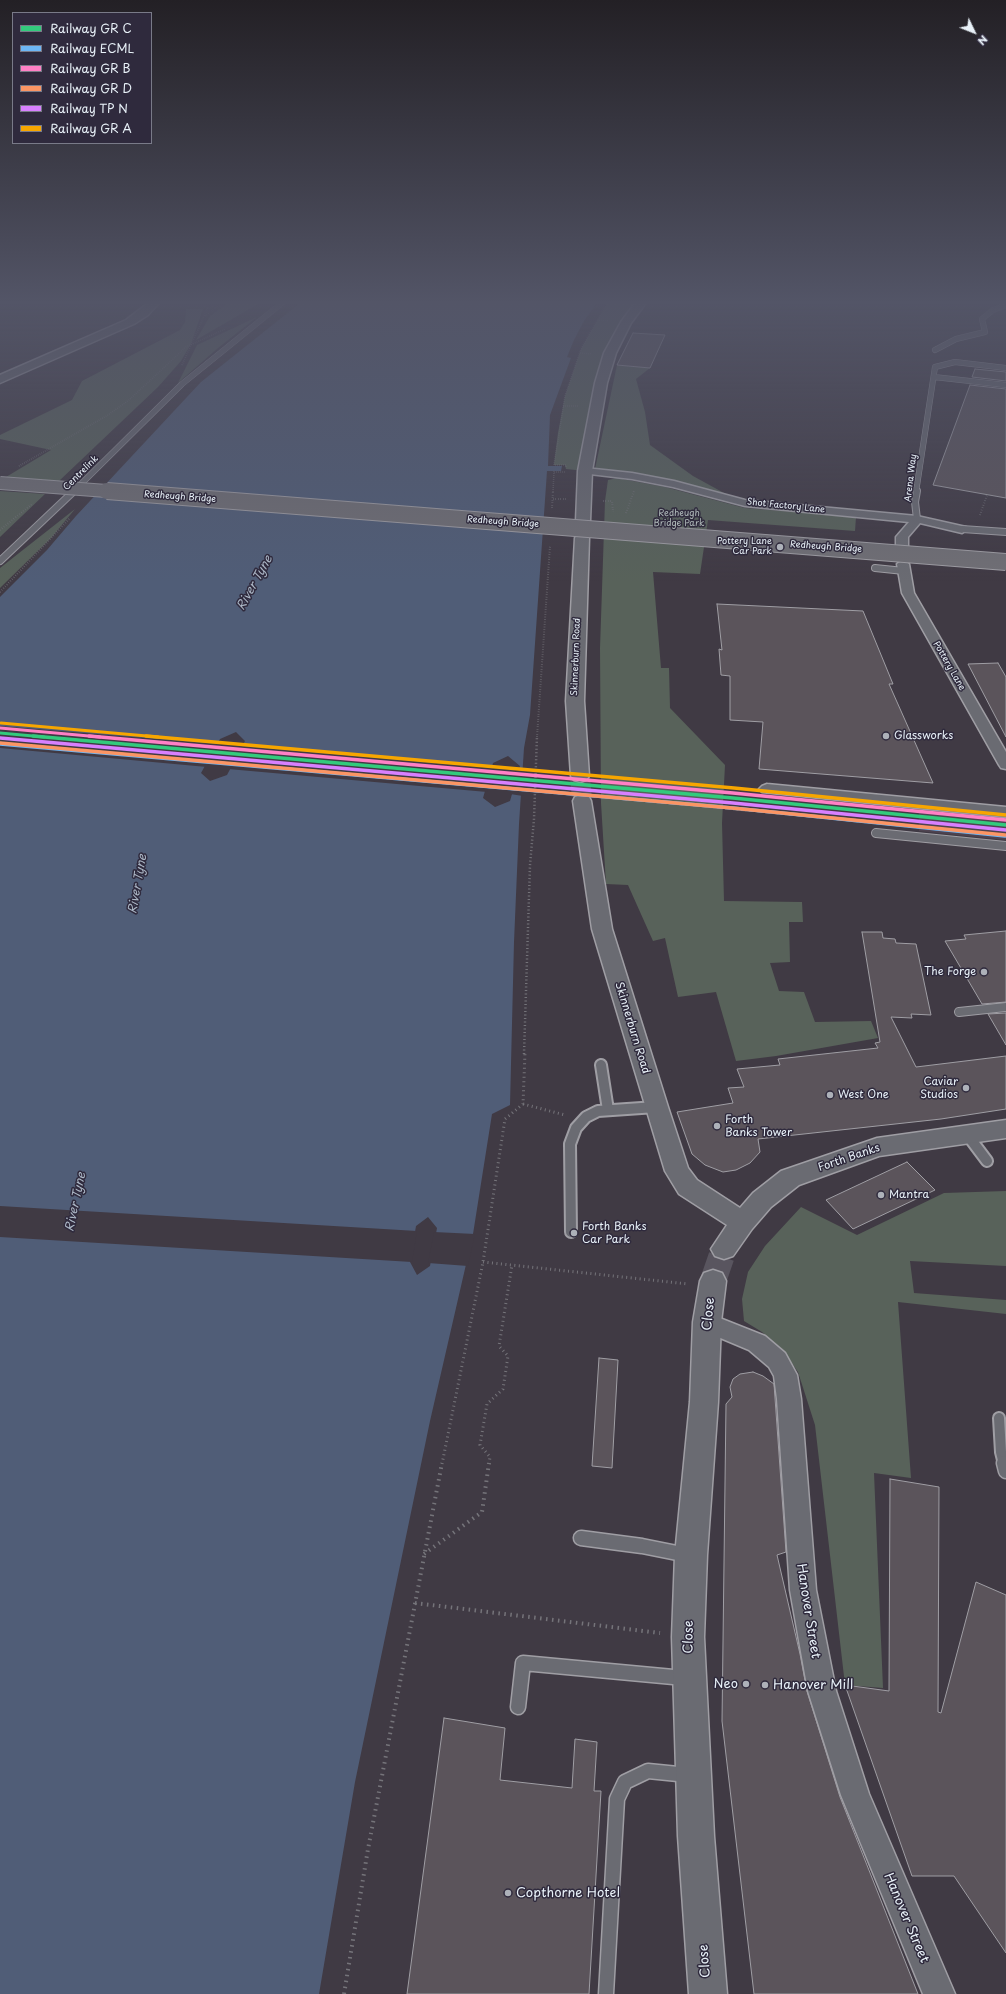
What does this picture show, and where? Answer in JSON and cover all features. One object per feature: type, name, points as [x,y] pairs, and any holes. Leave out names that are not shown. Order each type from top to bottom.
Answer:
[{"type":"main road","name":"Redheugh Bridge","points":[[0,483],[1006,562]]},
{"type":"street","points":[[582,521],[585,471],[599,396]]},
{"type":"street","name":"Shot Factory Lane","points":[[585,471],[632,476],[674,484],[745,503],[917,519],[962,529]]},
{"type":"street","points":[[902,546],[902,537],[917,519]]},
{"type":"street","name":"Skinnerburn Road","points":[[580,776],[575,701],[582,538]]},
{"type":"street","name":"Pottery Lane","points":[[903,568],[908,593],[1006,765]]},
{"type":"street","points":[[767,789],[1006,812]]},
{"type":"street","name":"Skinnerburn Road","points":[[582,801],[602,929],[677,1171],[688,1187],[742,1222]]},
{"type":"street","name":"Forth Banks","points":[[724,1250],[742,1222],[762,1200],[790,1178],[877,1147],[1006,1129]]},
{"type":"street","name":"Close","points":[[708,1994],[696,1836],[688,1637],[691,1556],[704,1402],[707,1322],[712,1284]]},
{"type":"street","name":"Hanover Street","points":[[707,1322],[757,1343],[777,1360],[785,1375],[789,1399],[803,1590],[822,1692],[855,1795],[939,1994]]},
{"type":"lane","name":"Centrelink","points":[[0,561],[43,522],[170,396]]},
{"type":"lane","name":"Arena Way","points":[[917,519],[914,502],[931,396]]},
{"type":"lane","points":[[962,529],[1006,532]]},
{"type":"lane","points":[[875,568],[903,568]]},
{"type":"lane","points":[[876,833],[1006,846]]},
{"type":"lane","points":[[959,1012],[1006,1007]]},
{"type":"lane","points":[[601,1065],[608,1110]]},
{"type":"lane","points":[[571,1232],[570,1144],[576,1128],[586,1117],[598,1111],[656,1107]]},
{"type":"lane","points":[[966,1134],[987,1161]]},
{"type":"lane","points":[[999,1418],[1001,1452],[1006,1471]]},
{"type":"lane","points":[[581,1538],[642,1546],[691,1556]]},
{"type":"lane","points":[[518,1707],[523,1663],[689,1678]]},
{"type":"lane","points":[[606,1994],[617,1799],[625,1782],[648,1771],[693,1776]]},
{"type":"path","points":[[19,466],[91,426],[134,396]]},
{"type":"path","points":[[552,512],[554,472],[566,472],[566,465],[554,465],[565,396]]},
{"type":"path","points":[[623,519],[634,491]]},
{"type":"path","points":[[982,510],[987,495]]},
{"type":"path","points":[[0,530],[6,525]]},
{"type":"path","points":[[344,1994],[368,1849],[424,1554],[483,1262],[505,1119],[523,1104],[530,865],[550,543]]},
{"type":"path","points":[[523,1104],[568,1116]]},
{"type":"path","points":[[483,1262],[512,1266],[712,1284]]},
{"type":"path","points":[[424,1554],[482,1512],[490,1457],[480,1445],[487,1404],[504,1389],[508,1356],[500,1346],[512,1266]]},
{"type":"path","points":[[415,1603],[688,1637]]},
{"type":"shaded area","points":[[919,808],[1006,816],[1006,840],[919,831]]},
{"type":"green space","points":[[74,396],[148,396],[59,481],[6,477],[51,450],[0,439],[0,435],[72,400]]},
{"type":"green space","points":[[565,396],[601,396],[585,471],[566,469],[565,465],[554,465]]},
{"type":"green space","points":[[610,396],[641,396],[645,412],[650,445],[693,476],[735,499],[595,469]]},
{"type":"green space","name":"Redheugh Bridge Park","points":[[617,478],[665,487],[745,508],[856,517],[855,531],[708,520],[700,574],[653,572],[661,668],[669,668],[670,708],[725,765],[722,823],[724,901],[802,902],[803,922],[789,922],[790,962],[770,963],[779,991],[804,992],[815,1022],[871,1021],[878,1038],[776,1056],[736,1061],[716,992],[678,997],[665,938],[653,941],[628,885],[606,884],[601,803],[600,648],[605,501],[608,480]]},
{"type":"green space","points":[[0,491],[45,494],[0,537]]},
{"type":"green space","points":[[75,509],[51,538],[0,588],[0,568]]},
{"type":"green space","points":[[1006,1191],[1006,1266],[910,1261],[914,1293],[1006,1300],[1006,1314],[898,1302],[911,1478],[874,1473],[883,1688],[845,1685],[815,1425],[798,1372],[782,1349],[762,1332],[744,1321],[742,1299],[748,1272],[765,1246],[801,1207],[857,1235],[944,1193]]},
{"type":"water","name":"River Tyne","points":[[188,396],[557,396],[550,415],[548,466],[562,466],[561,471],[547,471],[530,715],[524,748],[514,942],[510,1105],[492,1114],[473,1234],[430,1421],[355,1782],[319,1994],[0,1994],[0,597],[47,550],[76,516]],"holes":[[[236,732],[245,741],[227,775],[210,781],[201,773],[220,739]],[[508,756],[520,766],[510,801],[495,807],[483,798],[493,763]],[[428,1217],[437,1228],[430,1266],[417,1275],[410,1262],[416,1226]]]},
{"type":"pier","points":[[0,726],[219,744],[207,767],[0,748]]},
{"type":"pier","points":[[240,746],[494,768],[487,792],[228,769]]},
{"type":"pier","points":[[516,770],[525,771],[523,796],[510,794]]},
{"type":"pier","points":[[0,1206],[417,1231],[412,1262],[0,1237]]},
{"type":"pier","points":[[434,1232],[475,1234],[468,1266],[428,1263]]},
{"type":"building","points":[[966,396],[1006,396],[1006,498],[933,485]]},
{"type":"building","points":[[717,604],[863,611],[893,684],[889,684],[933,783],[759,769],[763,722],[730,720],[730,676],[721,675],[719,649],[722,650]]},
{"type":"building","points":[[998,663],[1006,677],[1006,737],[968,664]]},
{"type":"building","name":"The Forge","points":[[1006,931],[1006,1002],[982,1004],[945,941],[966,939],[964,935]]},
{"type":"building","points":[[862,932],[882,932],[883,938],[895,939],[896,943],[916,944],[931,1015],[911,1014],[912,1018],[891,1017],[916,1067],[1006,1056],[1006,1109],[941,1119],[758,1139],[760,1152],[750,1163],[736,1170],[723,1172],[705,1165],[692,1154],[677,1112],[733,1103],[728,1088],[744,1087],[737,1069],[780,1065],[778,1059],[878,1048],[875,1043],[880,1042]]},
{"type":"building","points":[[1006,1013],[1006,1045],[988,1014]]},
{"type":"building","name":"Mantra","points":[[907,1162],[935,1190],[853,1229],[826,1200]]},
{"type":"building","points":[[599,1358],[618,1360],[612,1468],[592,1466]]},
{"type":"building","name":"Hanover Mill","points":[[753,1372],[763,1376],[774,1384],[786,1552],[777,1555],[807,1691],[840,1797],[918,1994],[754,1994],[722,1721],[726,1404],[732,1397],[730,1387],[733,1379],[740,1374]]},
{"type":"building","points":[[890,1479],[939,1487],[938,1712],[941,1713],[976,1582],[1006,1595],[1006,1953],[954,1876],[912,1876],[845,1685],[889,1691]]},
{"type":"building","name":"Copthorne Hotel","points":[[444,1718],[505,1728],[500,1780],[572,1788],[575,1739],[597,1742],[594,1791],[601,1791],[589,1994],[407,1994]]},
{"type":"tunnel","points":[[580,776],[582,801]]},
{"type":"tunnel","points":[[713,1281],[724,1249]]},
{"type":"railway","points":[[0,743],[756,811],[1006,836]]},
{"type":"transit line","points":[[1,723],[734,788],[1006,815]]},
{"type":"transit line","points":[[0,728],[733,793],[1006,820]]},
{"type":"transit line","points":[[0,733],[733,798],[1006,825]]},
{"type":"transit line","points":[[0,738],[733,803],[1006,830]]},
{"type":"transit line","points":[[0,743],[732,808],[1005,835]]},
{"type":"rail line","name":"ECML","points":[[0,744],[733,808],[1005,836]]},
{"type":"place","name":"Pottery Lane Car Park","points":[[780,547]]},
{"type":"place","name":"Glassworks","points":[[886,736]]},
{"type":"place","name":"The Forge","points":[[984,972]]},
{"type":"place","name":"Caviar Studios","points":[[966,1088]]},
{"type":"place","name":"West One","points":[[830,1095]]},
{"type":"place","name":"Forth Banks Tower","points":[[717,1126]]},
{"type":"place","name":"Mantra","points":[[881,1195]]},
{"type":"place","name":"Forth Banks Car Park","points":[[574,1233]]},
{"type":"place","name":"Neo","points":[[746,1684]]},
{"type":"place","name":"Hanover Mill","points":[[765,1685]]},
{"type":"place","name":"Copthorne Hotel","points":[[508,1893]]}]
